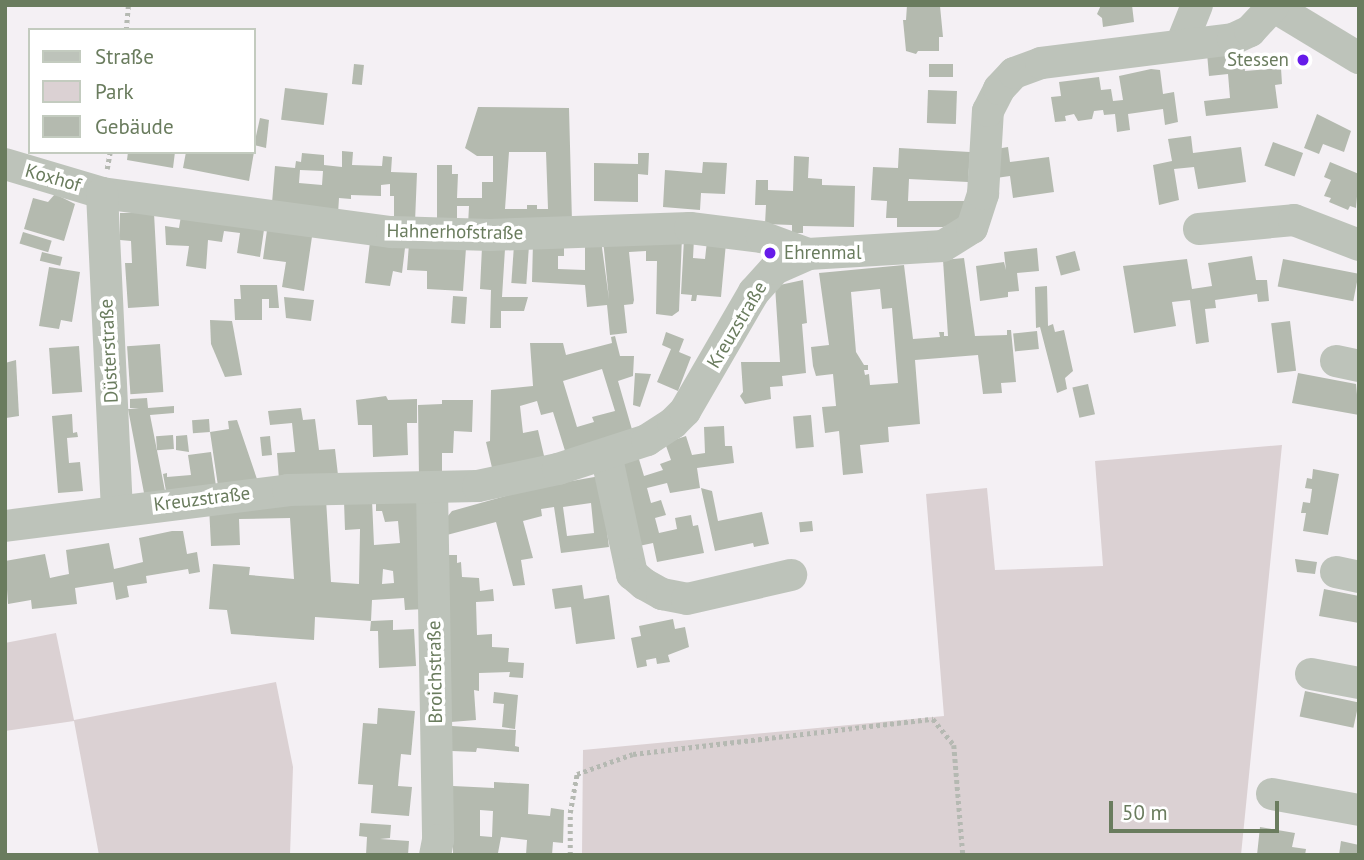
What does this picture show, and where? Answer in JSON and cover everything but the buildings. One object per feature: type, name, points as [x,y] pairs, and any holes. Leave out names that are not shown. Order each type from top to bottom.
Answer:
[{"type":"street","points":[[1181,46],[1197,5]]},
{"type":"street","points":[[1272,6],[1359,58]]},
{"type":"street","name":"Kreuzstraße","points":[[5,526],[288,490],[478,486],[524,478],[647,440],[673,423],[695,397],[760,284],[775,269],[808,254],[935,247],[958,240],[972,228],[982,206],[988,111],[1008,78],[1022,68],[1041,63],[1242,36],[1257,25],[1272,6]]},
{"type":"street","name":"Koxhof","points":[[5,164],[102,193]]},
{"type":"street","name":"Hahnerhofstraße","points":[[102,193],[413,234],[490,235],[690,228],[762,237],[808,254]]},
{"type":"street","name":"Düsterstraße","points":[[102,193],[117,510]]},
{"type":"street","points":[[1199,229],[1294,220],[1359,245]]},
{"type":"street","points":[[606,454],[632,574],[643,584],[662,594],[687,598],[791,575]]},
{"type":"street","name":"Broichstraße","points":[[432,489],[438,841],[435,855]]},
{"type":"street","points":[[1311,674],[1359,683]]},
{"type":"street","points":[[1272,794],[1359,810]]},
{"type":"path","points":[[126,28],[128,5]]},
{"type":"path","points":[[570,855],[570,813],[576,774],[633,754],[933,719],[954,745],[963,855]]},
{"type":"green space","points":[[1282,445],[1241,855],[582,855],[583,750],[944,716],[926,494],[987,488],[995,570],[1103,566],[1095,461]]},
{"type":"green space","points":[[56,633],[74,720],[276,682],[293,767],[290,855],[99,855],[74,721],[5,731],[5,643]]},
{"type":"place","name":"Stessen","points":[[1303,60]]},
{"type":"place","name":"Ehrenmal","points":[[770,253]]}]
